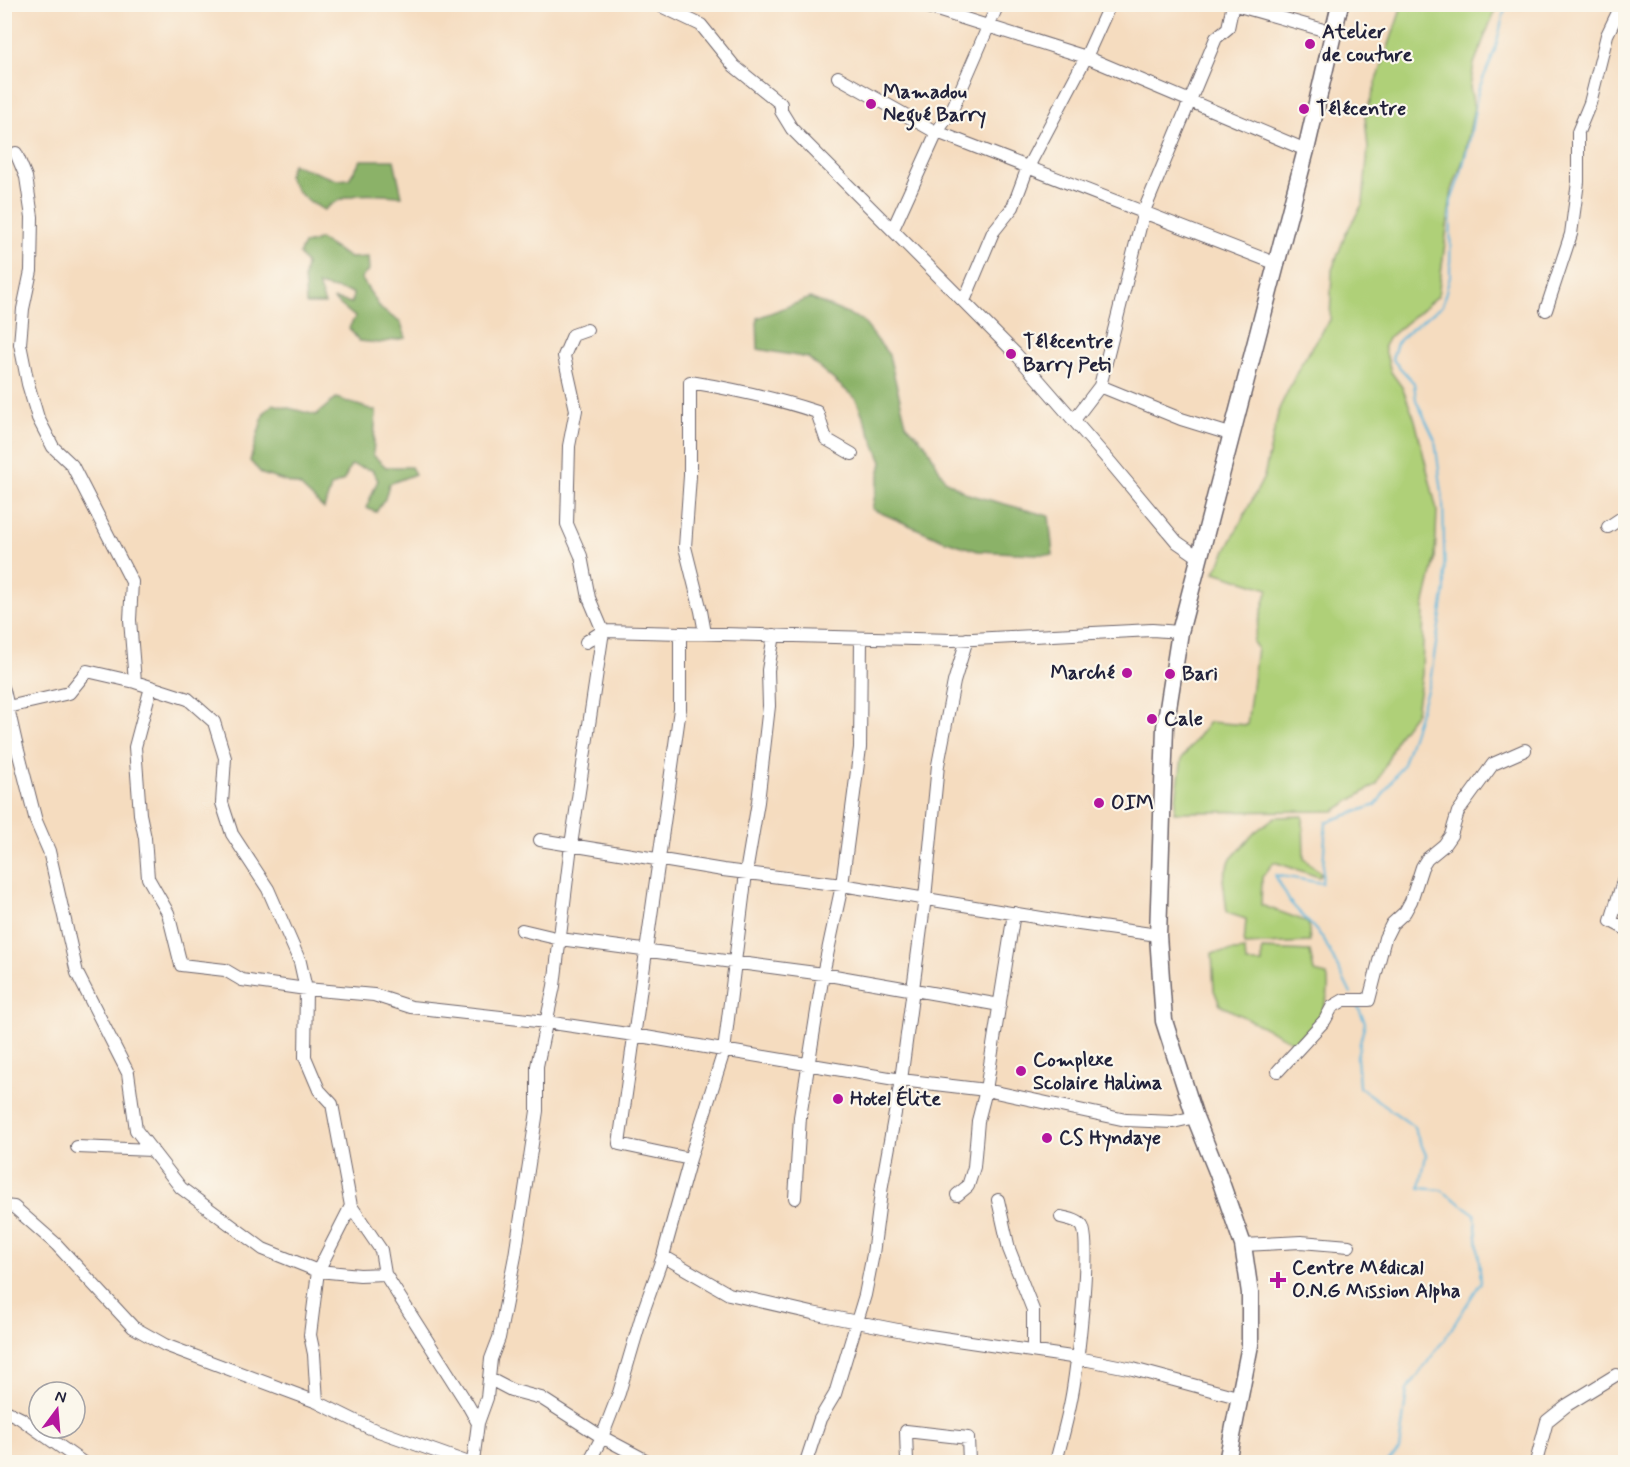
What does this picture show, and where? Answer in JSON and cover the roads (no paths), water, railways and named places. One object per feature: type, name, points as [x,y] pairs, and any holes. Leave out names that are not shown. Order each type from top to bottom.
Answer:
[{"type":"highway","points":[[1227,1462],[1250,1345],[1250,1293],[1243,1245],[1195,1117],[1164,1021],[1158,935],[1165,727],[1180,632],[1277,264],[1340,4]]},
{"type":"street","points":[[663,4],[663,7],[701,25],[734,66],[781,104],[781,111],[792,129],[1016,354],[1177,542],[1200,558]]},
{"type":"street","points":[[918,4],[1086,57],[1306,150]]},
{"type":"street","points":[[893,230],[937,132],[952,110],[998,4]]},
{"type":"street","points":[[964,301],[993,232],[1013,207],[1028,167],[1086,57],[1110,4]]},
{"type":"street","points":[[1546,309],[1571,234],[1578,182],[1578,132],[1590,103],[1607,35],[1622,4]]},
{"type":"street","points":[[1074,420],[1100,386],[1144,211],[1216,38],[1228,28],[1233,5],[1334,33]]},
{"type":"street","points":[[838,77],[937,132],[1277,264]]},
{"type":"street","points":[[16,153],[26,177],[32,217],[31,272],[23,309],[20,344],[28,384],[38,418],[48,438],[53,447],[72,465],[132,582],[130,620],[135,682]]},
{"type":"street","points":[[473,1462],[478,1423],[487,1398],[491,1359],[499,1338],[515,1256],[537,1111],[537,1066],[554,986],[571,845],[603,631],[589,598],[581,556],[567,524],[569,446],[576,410],[564,356],[573,335],[587,330]]},
{"type":"street","points":[[705,633],[685,547],[690,476],[690,382],[731,388],[817,412],[826,439],[852,454]]},
{"type":"street","points":[[1100,386],[1181,419],[1233,435]]},
{"type":"street","points":[[1608,527],[1626,515]]},
{"type":"street","points":[[586,642],[603,631],[968,639],[1152,630],[1180,632]]},
{"type":"street","points":[[680,633],[680,709],[619,1144],[690,1159]]},
{"type":"street","points":[[589,1462],[602,1437],[619,1393],[642,1315],[663,1256],[724,1051],[746,873],[759,790],[769,706],[768,670],[774,635]]},
{"type":"street","points":[[795,1198],[800,1117],[823,974],[842,885],[860,748],[861,638]]},
{"type":"street","points":[[806,1462],[820,1419],[835,1394],[857,1321],[873,1254],[882,1185],[902,1080],[925,898],[938,765],[954,682],[968,639]]},
{"type":"street","points":[[8,707],[69,693],[87,671],[135,682],[188,699],[214,722],[225,758],[222,803],[232,834],[268,889],[300,962],[306,989],[305,1057],[319,1090],[332,1104],[351,1206],[381,1250],[385,1274],[478,1423]]},
{"type":"street","points":[[151,687],[135,747],[140,814],[145,838],[148,878],[168,913],[181,965],[225,970],[242,980],[374,995],[411,1007],[546,1022],[902,1080],[986,1090],[1126,1120],[1173,1122],[1195,1117]]},
{"type":"street","points":[[4,690],[36,821],[49,851],[77,973],[128,1073],[136,1130],[181,1188],[263,1249],[318,1271],[360,1275],[385,1274]]},
{"type":"street","points":[[1278,1071],[1325,1020],[1337,1002],[1365,1001],[1371,995],[1388,931],[1405,912],[1411,901],[1422,867],[1427,859],[1444,845],[1451,835],[1458,812],[1493,764],[1525,750]]},
{"type":"street","points":[[540,840],[1158,935]]},
{"type":"street","points":[[1626,871],[1611,921],[1626,929]]},
{"type":"street","points":[[957,1195],[968,1186],[971,1179],[978,1121],[986,1090],[1014,913]]},
{"type":"street","points":[[522,930],[560,939],[823,974],[1000,1005]]},
{"type":"street","points":[[77,1147],[152,1150]]},
{"type":"street","points":[[998,1200],[1009,1249],[1033,1310],[1033,1351]]},
{"type":"street","points":[[4,1206],[14,1207],[56,1244],[133,1327],[165,1345],[317,1402],[370,1428],[466,1462]]},
{"type":"street","points":[[317,1402],[314,1354],[310,1335],[318,1271],[351,1206]]},
{"type":"street","points":[[1056,1462],[1078,1358],[1086,1236],[1083,1227],[1076,1221],[1061,1217]]},
{"type":"street","points":[[1243,1245],[1301,1242],[1349,1246]]},
{"type":"street","points":[[663,1256],[729,1294],[923,1335],[1078,1358],[1133,1369],[1241,1398]]},
{"type":"street","points":[[1536,1462],[1547,1421],[1567,1405],[1616,1375]]},
{"type":"street","points":[[489,1379],[511,1390],[542,1398],[602,1437],[650,1462]]},
{"type":"street","points":[[4,1410],[20,1418],[82,1462]]},
{"type":"street","points":[[907,1462],[906,1431],[968,1438],[969,1462]]},
{"type":"waterway","points":[[1351,994],[1323,938],[1290,902],[1275,875],[1322,883],[1326,822],[1376,805],[1403,764],[1430,681],[1445,589],[1443,500],[1435,440],[1416,400],[1414,383],[1392,359],[1397,343],[1442,306],[1450,277],[1451,201],[1470,138],[1478,91],[1495,50],[1506,4]]},
{"type":"waterway","points":[[1357,1005],[1365,1022],[1357,1056],[1359,1087],[1413,1126],[1426,1155],[1420,1188],[1441,1190],[1475,1214],[1481,1282],[1448,1334],[1407,1390],[1399,1450],[1388,1462]]},
{"type":"place","name":"Atelier de couture","points":[[1310,44]]},
{"type":"place","name":"Mamadou Negué Barry","points":[[871,104]]},
{"type":"place","name":"Télécentre","points":[[1304,109]]},
{"type":"place","name":"Télécentre Barry Peti","points":[[1011,354]]},
{"type":"place","name":"Marché","points":[[1127,673]]},
{"type":"place","name":"Bari","points":[[1170,674]]},
{"type":"place","name":"Cale","points":[[1152,719]]},
{"type":"place","name":"OIM","points":[[1099,803]]},
{"type":"place","name":"Complexe Scolaire Halima","points":[[1021,1071]]},
{"type":"place","name":"Hotel Élite","points":[[838,1099]]},
{"type":"place","name":"CS Hyndaye","points":[[1047,1138]]},
{"type":"place","name":"Centre Médical O.N.G Mission Alpha","points":[[1278,1280]]}]
